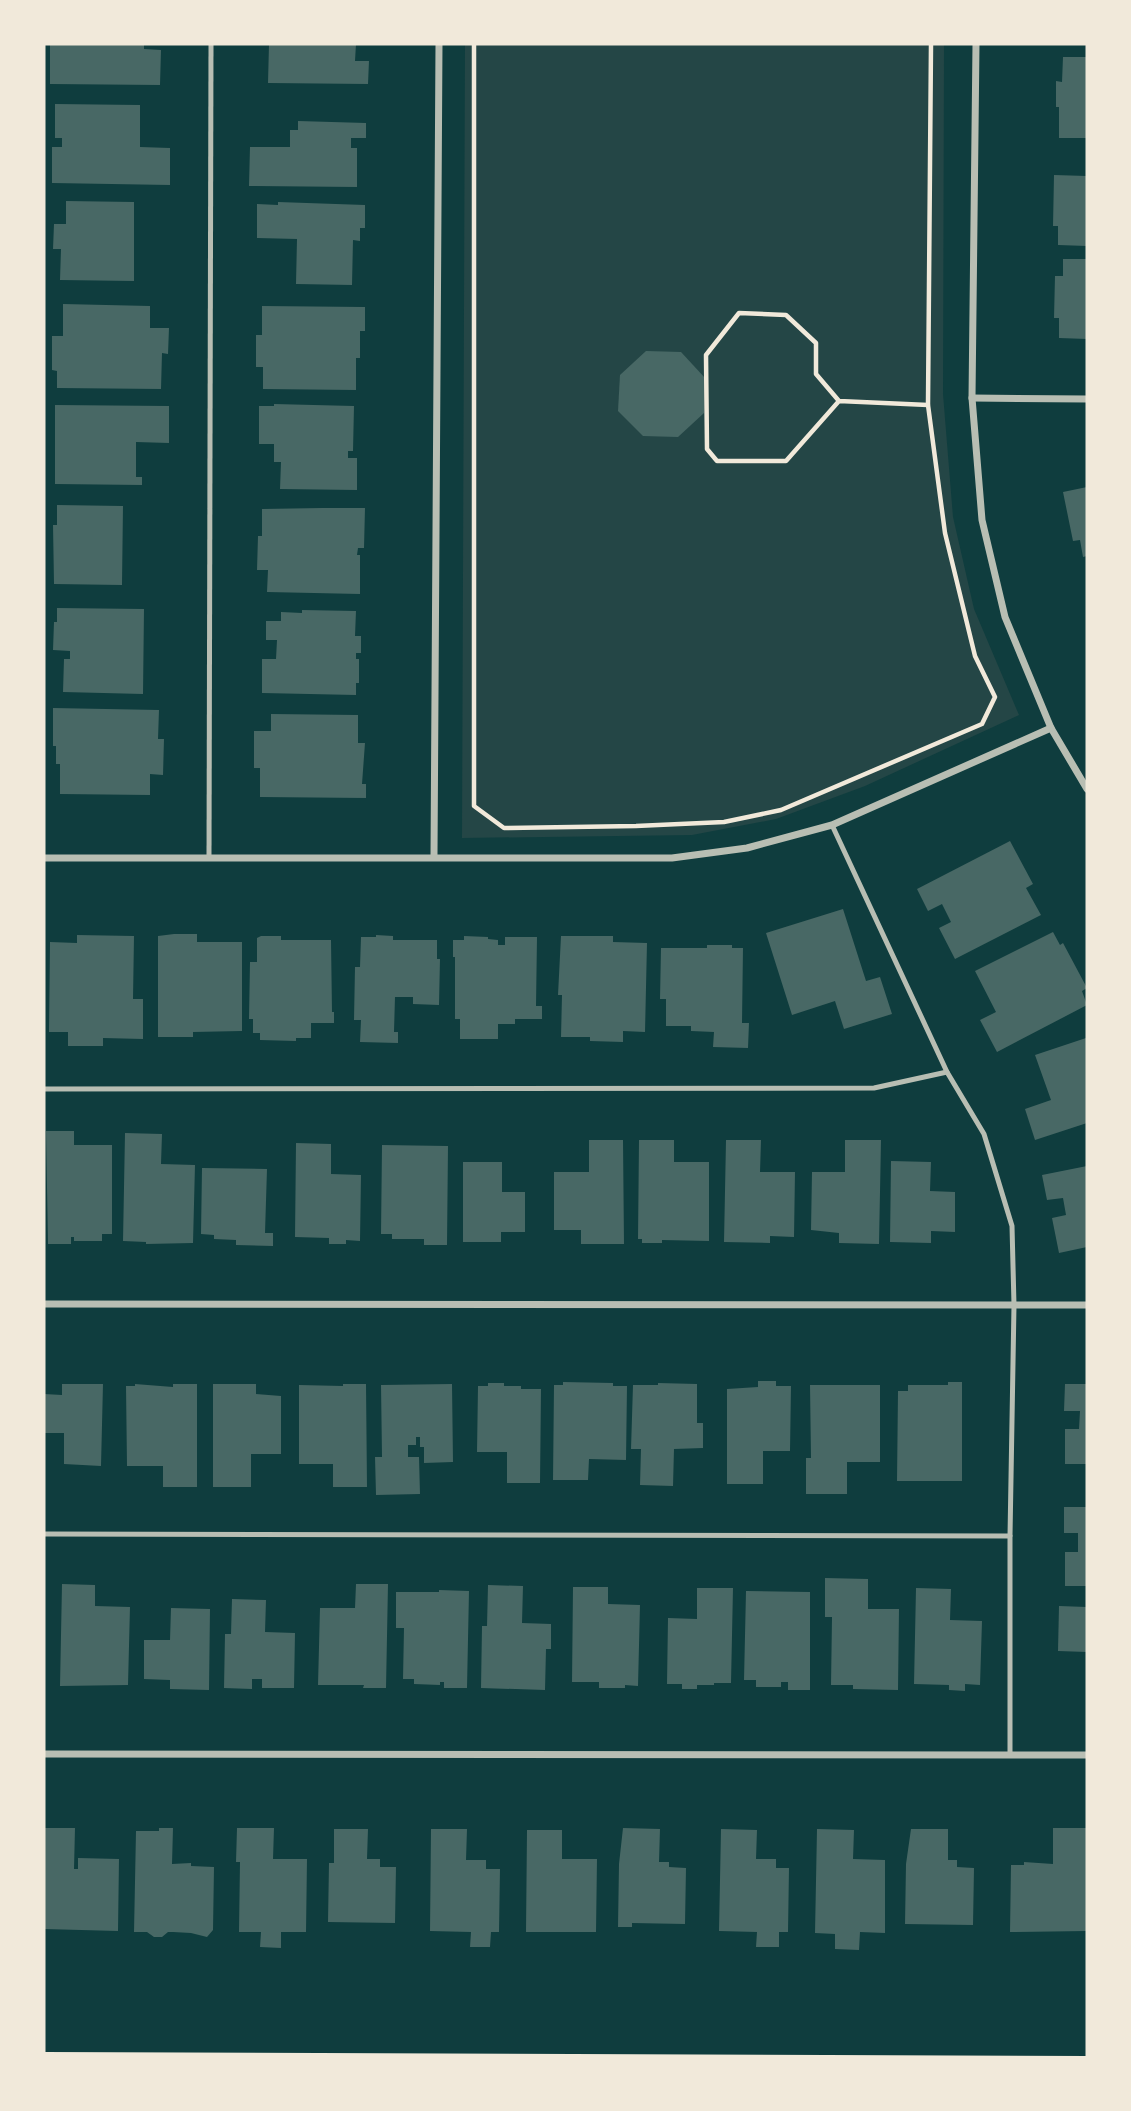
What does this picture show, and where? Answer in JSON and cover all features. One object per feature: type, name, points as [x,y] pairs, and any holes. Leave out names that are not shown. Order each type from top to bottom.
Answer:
[{"type":"main road","points":[[44,2059],[1087,2063]]},
{"type":"street","points":[[434,856],[439,44]]},
{"type":"street","points":[[976,44],[972,398],[982,520],[1005,617],[1051,727],[1087,789]]},
{"type":"street","points":[[972,398],[1087,399]]},
{"type":"street","points":[[44,858],[672,858],[747,848],[832,825],[1051,727]]},
{"type":"street","points":[[44,1304],[1087,1305]]},
{"type":"street","points":[[44,1754],[1087,1755]]},
{"type":"lane","points":[[209,858],[211,44]]},
{"type":"lane","points":[[832,825],[947,1072],[984,1134],[1012,1226],[1014,1305],[1010,1755]]},
{"type":"lane","points":[[44,1089],[874,1088],[947,1072]]},
{"type":"lane","points":[[44,1534],[1010,1536]]},
{"type":"path","points":[[474,44],[474,806],[504,828],[636,827],[724,822],[781,810],[982,724],[995,697],[975,656],[945,533],[928,405],[931,44]]},
{"type":"path","points":[[839,401],[786,461],[716,461],[708,449],[706,355],[739,313],[786,315],[816,344],[816,374],[839,401],[928,405]]},
{"type":"shaded area","points":[[465,44],[944,44],[943,394],[953,517],[974,609],[1019,715],[865,786],[776,819],[692,835],[462,838]]},
{"type":"building","points":[[50,44],[144,44],[144,49],[161,50],[160,85],[50,84]]},
{"type":"building","points":[[269,44],[356,44],[355,61],[369,61],[368,84],[268,83]]},
{"type":"building","points":[[1063,57],[1087,57],[1087,138],[1059,138],[1056,81],[1062,82]]},
{"type":"building","points":[[55,104],[140,105],[140,147],[170,148],[170,185],[52,183],[52,147],[62,147],[62,138],[55,138]]},
{"type":"building","points":[[298,121],[366,123],[366,138],[351,138],[351,148],[357,148],[357,187],[249,186],[250,147],[290,147],[290,130],[298,130]]},
{"type":"building","points":[[1054,175],[1087,176],[1087,246],[1058,245],[1058,226],[1053,226]]},
{"type":"building","points":[[66,201],[134,202],[134,281],[60,280],[61,249],[53,249],[54,224],[66,224]]},
{"type":"building","points":[[278,202],[365,205],[365,228],[360,228],[360,241],[353,240],[352,285],[296,284],[297,239],[257,238],[257,204],[278,205]]},
{"type":"building","points":[[1063,259],[1087,259],[1087,339],[1059,338],[1059,318],[1054,318],[1055,276],[1063,276]]},
{"type":"building","points":[[63,304],[150,306],[150,328],[169,328],[168,354],[162,353],[161,389],[57,388],[57,371],[52,370],[52,336],[63,336]]},
{"type":"building","points":[[262,306],[365,307],[365,331],[360,331],[360,358],[356,358],[356,390],[263,389],[263,367],[256,367],[256,335],[262,335]]},
{"type":"building","points":[[646,351],[681,352],[705,378],[704,413],[678,437],[643,436],[618,411],[620,375]]},
{"type":"building","points":[[55,405],[169,406],[169,443],[136,442],[136,477],[142,477],[142,485],[55,484]]},
{"type":"building","points":[[259,406],[354,406],[353,451],[348,451],[348,458],[357,458],[357,490],[280,489],[281,462],[274,462],[274,444],[259,444]]},
{"type":"building","points":[[1087,487],[1087,556],[1083,557],[1080,540],[1073,541],[1063,492]]},
{"type":"building","points":[[57,505],[123,506],[122,585],[54,584],[53,525],[57,525]]},
{"type":"building","points":[[365,508],[364,548],[358,548],[357,555],[360,555],[360,594],[267,592],[268,570],[257,570],[258,536],[262,536],[262,509]]},
{"type":"building","points":[[57,608],[144,609],[143,694],[63,692],[64,659],[70,659],[70,651],[53,650]]},
{"type":"building","points":[[302,610],[356,611],[355,636],[361,636],[361,653],[356,653],[356,659],[359,659],[359,683],[356,683],[356,695],[262,693],[262,659],[276,659],[277,640],[266,640],[266,621],[281,621],[281,612],[302,613]]},
{"type":"building","points":[[53,708],[159,710],[158,739],[164,739],[163,775],[150,774],[150,795],[60,794],[60,764],[56,764],[56,746],[53,746]]},
{"type":"building","points":[[271,714],[358,715],[358,743],[365,743],[362,784],[366,784],[366,798],[260,797],[260,768],[254,768],[254,731],[271,731]]},
{"type":"building","points":[[1010,841],[1033,884],[1026,888],[1041,915],[955,959],[939,928],[951,922],[942,904],[928,911],[917,889]]},
{"type":"building","points":[[843,909],[866,981],[880,977],[892,1014],[844,1029],[835,1001],[792,1015],[766,933]]},
{"type":"building","points":[[1053,932],[1060,945],[1063,943],[1087,988],[1082,991],[1087,1005],[997,1052],[980,1020],[996,1012],[975,971]]},
{"type":"building","points":[[197,934],[197,942],[242,942],[242,1031],[193,1032],[193,1037],[158,1037],[158,936]]},
{"type":"building","points":[[77,935],[134,936],[133,999],[143,999],[143,1039],[103,1038],[103,1046],[68,1046],[68,1032],[49,1032],[50,942],[77,943]]},
{"type":"building","points":[[281,936],[281,940],[331,940],[334,1023],[311,1023],[311,1038],[296,1038],[296,1041],[260,1040],[260,1033],[253,1033],[253,1019],[249,1019],[250,962],[257,962],[257,938]]},
{"type":"building","points":[[393,936],[393,940],[437,940],[437,959],[440,959],[439,1005],[413,1004],[413,997],[395,997],[394,1032],[398,1032],[398,1043],[360,1042],[361,1020],[354,1020],[355,967],[360,967],[361,937]]},
{"type":"building","points":[[464,936],[488,937],[498,940],[498,945],[505,945],[505,937],[537,937],[536,1006],[542,1006],[542,1019],[515,1019],[515,1024],[498,1024],[498,1039],[460,1039],[460,1019],[455,1019],[453,940],[464,940]]},
{"type":"building","points":[[561,936],[613,936],[613,942],[647,943],[645,1032],[623,1031],[623,1042],[590,1041],[590,1037],[561,1037],[562,995],[558,995]]},
{"type":"building","points":[[707,945],[743,948],[742,1023],[749,1023],[748,1048],[713,1047],[714,1032],[691,1031],[691,1026],[666,1026],[666,999],[660,999],[661,948],[707,948]]},
{"type":"building","points":[[1086,1038],[1087,1123],[1035,1140],[1025,1109],[1051,1100],[1035,1055]]},
{"type":"building","points":[[46,1131],[74,1131],[74,1145],[112,1145],[112,1234],[102,1234],[102,1241],[74,1241],[74,1237],[71,1237],[71,1244],[48,1244]]},
{"type":"building","points":[[125,1133],[162,1134],[161,1164],[195,1165],[193,1243],[146,1244],[123,1241]]},
{"type":"building","points":[[589,1140],[623,1140],[624,1244],[581,1244],[581,1230],[554,1230],[554,1172],[589,1172]]},
{"type":"building","points":[[639,1140],[674,1140],[674,1162],[709,1162],[709,1241],[662,1240],[662,1243],[642,1243],[642,1239],[638,1239]]},
{"type":"building","points":[[726,1140],[761,1140],[760,1172],[795,1172],[794,1237],[770,1236],[770,1243],[724,1242]]},
{"type":"building","points":[[845,1140],[881,1140],[879,1244],[839,1243],[839,1233],[811,1230],[812,1172],[845,1172]]},
{"type":"building","points":[[296,1143],[331,1144],[331,1174],[361,1175],[360,1241],[346,1240],[346,1244],[329,1244],[329,1238],[295,1237]]},
{"type":"building","points":[[382,1145],[448,1146],[447,1245],[424,1245],[424,1239],[392,1239],[392,1234],[381,1234]]},
{"type":"building","points":[[891,1161],[931,1162],[930,1191],[955,1192],[955,1232],[931,1231],[931,1243],[890,1242]]},
{"type":"building","points":[[463,1162],[502,1162],[502,1192],[525,1192],[525,1232],[501,1232],[501,1242],[463,1242]]},
{"type":"building","points":[[1087,1166],[1087,1247],[1059,1253],[1052,1218],[1066,1215],[1063,1198],[1047,1200],[1042,1175]]},
{"type":"building","points":[[202,1168],[267,1169],[265,1233],[273,1233],[273,1246],[236,1245],[236,1240],[214,1239],[214,1235],[201,1234]]},
{"type":"building","points":[[758,1381],[776,1381],[776,1386],[791,1386],[790,1451],[763,1451],[763,1484],[727,1484],[727,1389],[758,1387]]},
{"type":"building","points":[[563,1382],[613,1383],[613,1386],[627,1386],[626,1460],[589,1459],[588,1480],[553,1480],[554,1385],[563,1385]]},
{"type":"building","points":[[948,1382],[962,1382],[962,1481],[897,1481],[898,1391],[908,1391],[908,1385],[948,1385]]},
{"type":"building","points":[[488,1383],[521,1386],[521,1389],[541,1389],[540,1483],[507,1483],[507,1452],[477,1452],[478,1386],[488,1386]]},
{"type":"building","points":[[62,1384],[103,1384],[101,1466],[64,1464],[64,1433],[44,1433],[44,1394],[62,1395]]},
{"type":"building","points":[[135,1384],[173,1387],[173,1384],[197,1384],[197,1487],[163,1487],[163,1466],[127,1466],[126,1386]]},
{"type":"building","points":[[213,1384],[256,1384],[256,1394],[281,1396],[281,1454],[251,1454],[251,1487],[213,1487]]},
{"type":"building","points":[[366,1384],[367,1487],[333,1487],[333,1464],[299,1464],[299,1385]]},
{"type":"building","points":[[452,1384],[453,1462],[424,1463],[424,1447],[420,1447],[420,1437],[416,1437],[416,1445],[408,1445],[408,1457],[419,1457],[420,1494],[376,1495],[375,1457],[382,1457],[381,1385]]},
{"type":"building","points":[[697,1384],[697,1423],[703,1423],[703,1448],[674,1449],[673,1486],[640,1485],[641,1449],[631,1449],[633,1385]]},
{"type":"building","points":[[1065,1384],[1087,1384],[1087,1464],[1065,1464],[1065,1429],[1079,1429],[1080,1411],[1064,1411]]},
{"type":"building","points":[[810,1385],[880,1385],[880,1462],[847,1462],[847,1494],[806,1494],[806,1458],[811,1458]]},
{"type":"building","points":[[1064,1507],[1087,1507],[1087,1586],[1065,1586],[1065,1552],[1078,1552],[1078,1533],[1064,1533]]},
{"type":"building","points":[[825,1578],[868,1579],[868,1609],[899,1609],[898,1690],[853,1689],[853,1685],[831,1685],[832,1617],[825,1617]]},
{"type":"building","points":[[62,1584],[95,1585],[95,1606],[130,1607],[128,1685],[60,1686]]},
{"type":"building","points":[[356,1584],[388,1584],[386,1688],[318,1685],[320,1608],[355,1608]]},
{"type":"building","points":[[488,1585],[523,1586],[522,1623],[551,1624],[551,1649],[546,1649],[545,1690],[481,1688],[482,1626],[487,1626]]},
{"type":"building","points":[[573,1587],[608,1587],[608,1604],[640,1605],[638,1686],[599,1688],[599,1682],[572,1682]]},
{"type":"building","points":[[697,1588],[733,1588],[731,1683],[697,1685],[697,1689],[682,1689],[682,1684],[667,1684],[668,1618],[697,1619]]},
{"type":"building","points":[[916,1588],[951,1589],[950,1620],[982,1621],[980,1685],[965,1684],[965,1691],[949,1690],[949,1685],[914,1684]]},
{"type":"building","points":[[469,1591],[467,1688],[444,1688],[444,1682],[440,1682],[440,1685],[414,1684],[414,1679],[403,1679],[404,1628],[396,1628],[396,1592]]},
{"type":"building","points":[[746,1591],[810,1592],[810,1690],[788,1690],[788,1682],[781,1682],[781,1687],[756,1687],[756,1680],[744,1680]]},
{"type":"building","points":[[232,1599],[266,1600],[265,1632],[295,1633],[294,1688],[262,1688],[262,1679],[252,1679],[252,1689],[224,1688],[225,1634],[231,1634]]},
{"type":"building","points":[[1059,1606],[1087,1607],[1087,1652],[1058,1651]]},
{"type":"building","points":[[171,1608],[210,1609],[209,1690],[170,1689],[170,1680],[144,1679],[144,1640],[170,1640]]},
{"type":"building","points":[[44,1828],[75,1828],[74,1869],[78,1869],[78,1858],[119,1859],[118,1931],[44,1929]]},
{"type":"building","points":[[159,1828],[173,1828],[172,1864],[191,1863],[191,1866],[214,1867],[213,1930],[207,1937],[168,1932],[162,1937],[154,1937],[147,1932],[134,1932],[136,1831],[159,1831]]},
{"type":"building","points":[[237,1828],[274,1828],[273,1859],[307,1859],[306,1932],[281,1932],[281,1948],[260,1947],[261,1932],[239,1932],[240,1862],[236,1862]]},
{"type":"building","points":[[623,1828],[660,1829],[659,1862],[669,1862],[669,1867],[686,1868],[685,1924],[632,1923],[632,1927],[618,1927],[619,1864]]},
{"type":"building","points":[[1053,1828],[1087,1828],[1087,1931],[1010,1932],[1011,1865],[1024,1865],[1024,1862],[1053,1864]]},
{"type":"building","points":[[334,1829],[368,1829],[367,1859],[380,1859],[380,1867],[396,1867],[395,1923],[328,1922],[329,1863],[334,1863]]},
{"type":"building","points":[[431,1829],[467,1829],[466,1860],[486,1860],[486,1869],[500,1869],[499,1932],[491,1932],[490,1947],[470,1947],[471,1932],[430,1931]]},
{"type":"building","points":[[721,1829],[757,1830],[756,1859],[776,1859],[776,1868],[789,1868],[788,1932],[779,1932],[779,1947],[756,1947],[757,1932],[719,1931]]},
{"type":"building","points":[[817,1829],[854,1830],[853,1859],[885,1860],[885,1933],[860,1932],[859,1950],[835,1949],[835,1934],[815,1933]]},
{"type":"building","points":[[911,1829],[948,1829],[948,1860],[957,1860],[957,1867],[974,1868],[973,1925],[905,1924],[906,1864]]},
{"type":"building","points":[[527,1830],[562,1830],[562,1859],[597,1859],[596,1932],[526,1932]]}]
